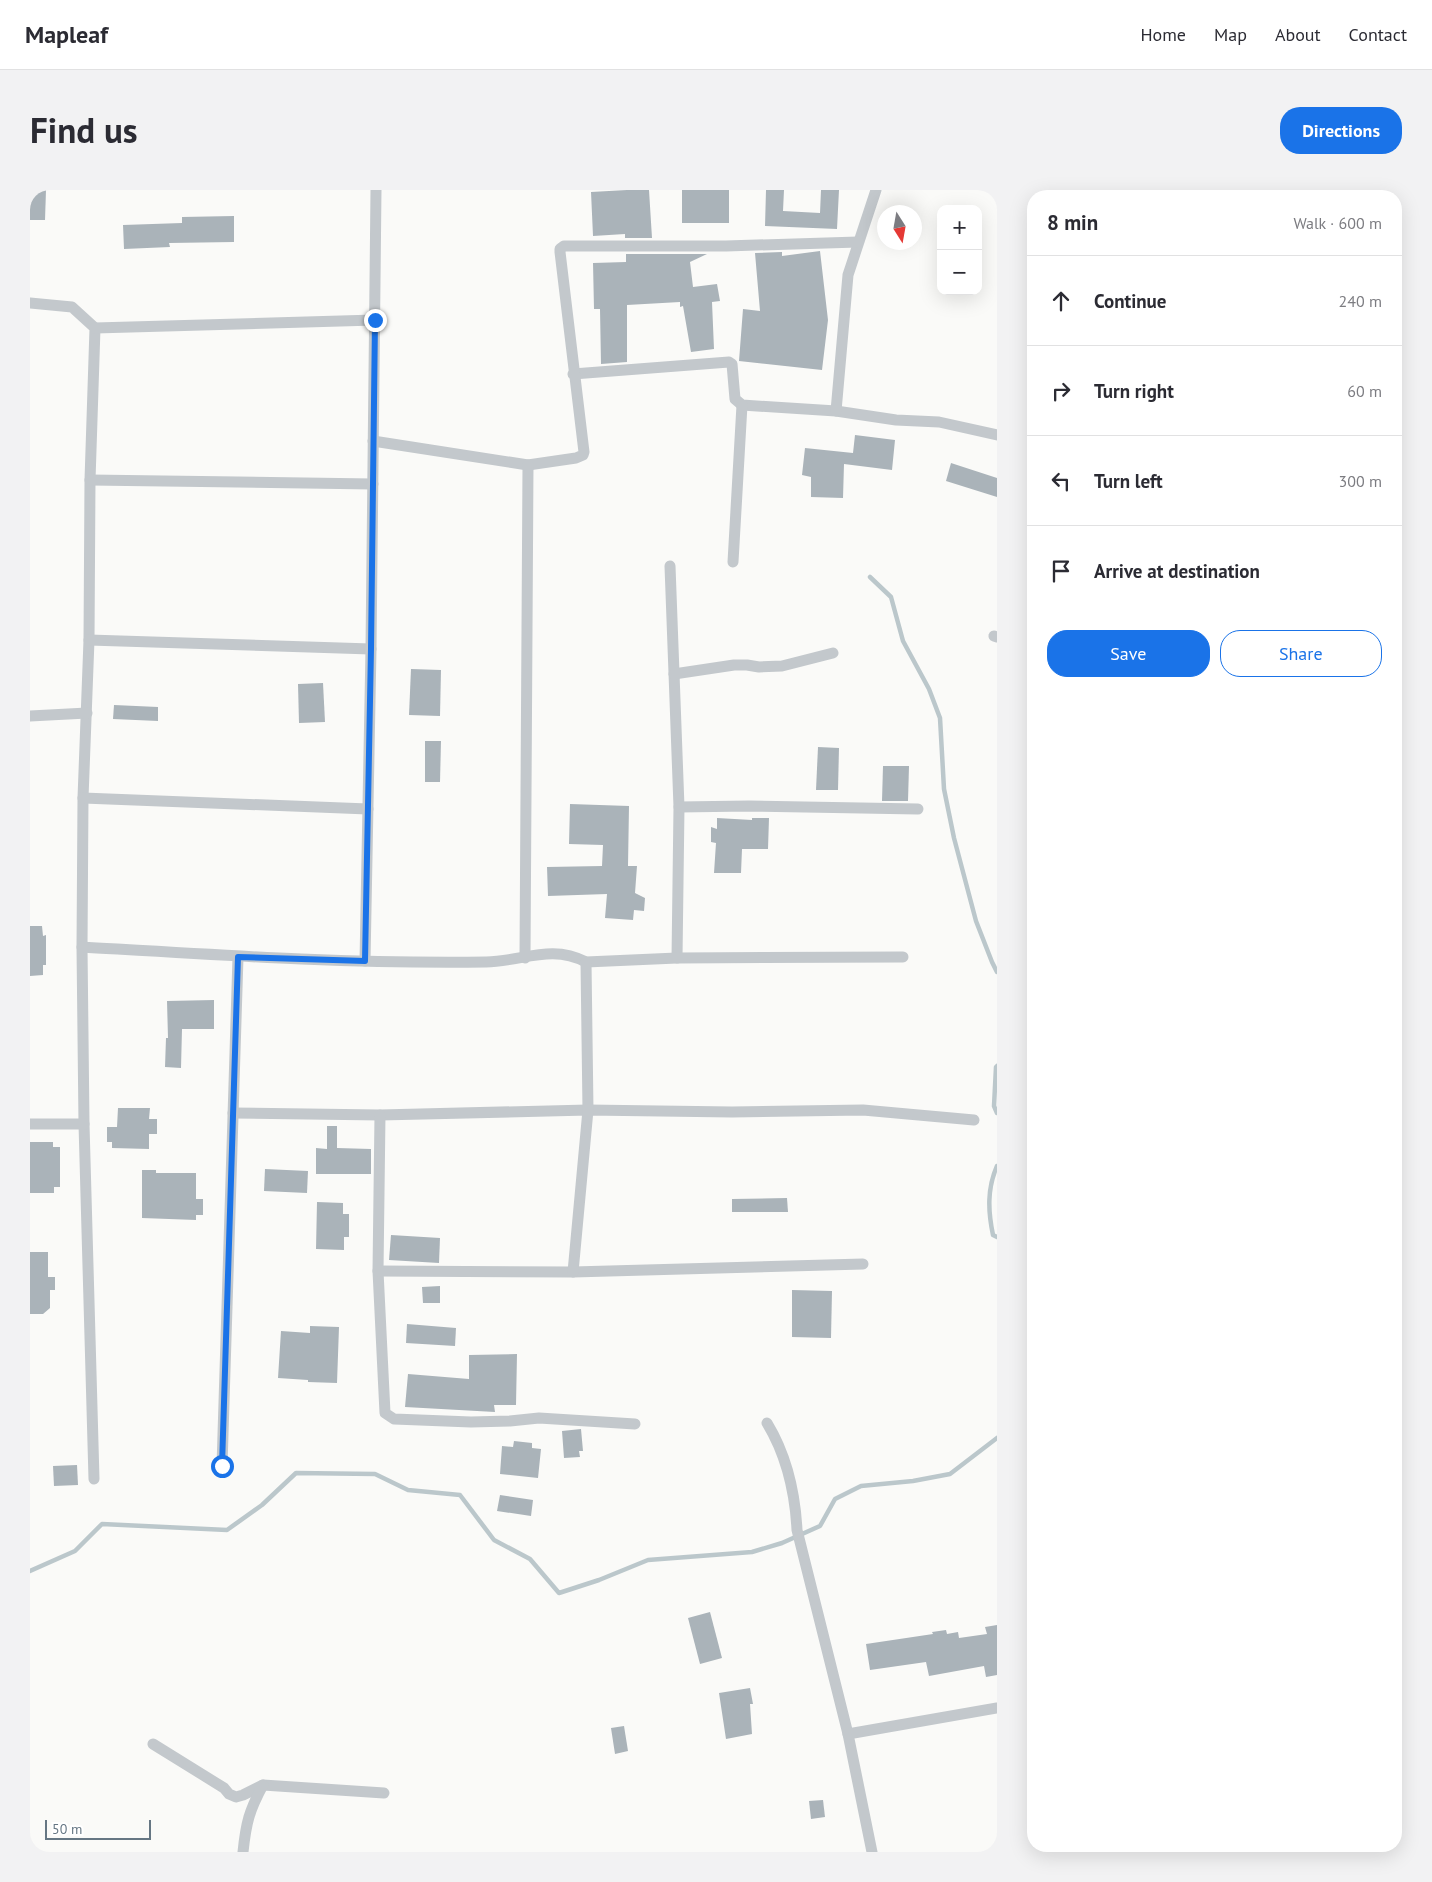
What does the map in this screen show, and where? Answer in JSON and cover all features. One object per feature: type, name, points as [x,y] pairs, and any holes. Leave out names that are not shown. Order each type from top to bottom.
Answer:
[{"type":"street","points":[[365,961],[371,649],[376,190]]},
{"type":"street","points":[[836,411],[848,274],[876,190]]},
{"type":"street","points":[[373,441],[528,465],[576,458],[583,455],[560,252],[560,249],[564,246],[726,246],[858,242]]},
{"type":"street","points":[[30,303],[72,307],[95,328],[375,320]]},
{"type":"street","points":[[94,1479],[84,1124],[82,947],[83,798],[89,640],[90,480],[95,328]]},
{"type":"street","points":[[574,374],[729,362],[732,364],[734,399],[742,404],[836,411],[896,420],[939,422],[997,435]]},
{"type":"street","points":[[733,562],[742,404]]},
{"type":"street","points":[[525,958],[528,465]]},
{"type":"street","points":[[90,480],[373,484]]},
{"type":"street","points":[[670,566],[679,807],[677,958]]},
{"type":"street","points":[[89,640],[371,649]]},
{"type":"street","points":[[674,674],[734,665],[782,666],[833,653]]},
{"type":"street","points":[[30,716],[87,713]]},
{"type":"street","points":[[83,798],[368,809]]},
{"type":"street","points":[[679,807],[749,806],[918,809]]},
{"type":"street","points":[[82,947],[238,957],[365,961],[494,962],[559,953],[574,956],[586,962],[677,958],[903,958]]},
{"type":"street","points":[[222,1466],[238,957]]},
{"type":"street","points":[[573,1272],[588,1110],[586,962]]},
{"type":"street","points":[[233,1113],[380,1115],[588,1110],[732,1112],[863,1110],[974,1120]]},
{"type":"street","points":[[380,1115],[378,1271],[385,1413],[394,1419],[471,1422],[539,1418],[635,1424]]},
{"type":"street","points":[[30,1124],[84,1124]]},
{"type":"street","points":[[378,1271],[573,1272],[863,1264]]},
{"type":"street","points":[[767,1423],[777,1439],[787,1466],[796,1501],[798,1530],[848,1734],[872,1852]]},
{"type":"street","points":[[848,1734],[997,1708]]},
{"type":"street","points":[[153,1744],[224,1788],[229,1794],[236,1796],[243,1796],[263,1784],[384,1793]]},
{"type":"street","points":[[243,1852],[246,1824],[253,1803],[263,1784]]},
{"type":"building","points":[[30,190],[46,190],[45,220],[30,220]]},
{"type":"building","points":[[649,190],[652,238],[625,238],[625,234],[593,236],[591,192]]},
{"type":"building","points":[[682,190],[729,190],[729,223],[682,223]]},
{"type":"building","points":[[766,190],[784,190],[783,211],[820,213],[821,190],[839,190],[837,229],[765,226]]},
{"type":"building","points":[[234,216],[234,242],[169,243],[170,247],[124,249],[123,225],[182,223],[182,217]]},
{"type":"building","points":[[820,251],[828,320],[822,370],[739,361],[743,309],[760,311],[755,253],[782,252],[782,256]]},
{"type":"building","points":[[626,254],[707,254],[690,262],[693,287],[717,284],[720,301],[712,302],[714,349],[691,352],[683,306],[680,307],[680,302],[627,305],[627,362],[601,364],[600,309],[594,309],[593,263],[626,262]]},
{"type":"building","points":[[855,435],[895,440],[892,470],[844,464],[843,498],[811,497],[811,477],[802,475],[805,448],[853,453]]},
{"type":"building","points":[[951,463],[997,478],[997,497],[946,481]]},
{"type":"building","points":[[411,669],[441,670],[440,716],[409,715]]},
{"type":"building","points":[[323,683],[325,722],[299,723],[298,684]]},
{"type":"building","points":[[114,705],[158,707],[158,721],[113,719]]},
{"type":"building","points":[[425,741],[441,741],[440,782],[425,782]]},
{"type":"building","points":[[818,747],[839,748],[838,790],[816,790]]},
{"type":"building","points":[[883,766],[909,766],[908,801],[882,801]]},
{"type":"building","points":[[570,804],[629,806],[628,866],[637,866],[635,893],[645,898],[644,911],[634,910],[633,920],[605,918],[607,894],[548,896],[547,867],[602,866],[603,845],[569,844]]},
{"type":"building","points":[[717,818],[752,820],[752,818],[769,818],[768,849],[742,849],[741,873],[714,873],[716,843],[711,842],[711,827],[717,829]]},
{"type":"building","points":[[30,926],[42,926],[43,936],[46,935],[46,965],[43,965],[43,975],[30,976]]},
{"type":"building","points":[[214,1000],[214,1029],[182,1029],[181,1068],[165,1067],[166,1038],[168,1038],[167,1001]]},
{"type":"building","points":[[118,1108],[150,1108],[149,1119],[157,1119],[157,1134],[149,1134],[149,1149],[112,1148],[112,1142],[107,1142],[107,1127],[117,1127]]},
{"type":"building","points":[[327,1126],[337,1126],[337,1148],[371,1149],[371,1174],[316,1174],[316,1148],[327,1149]]},
{"type":"building","points":[[30,1142],[53,1142],[53,1147],[60,1147],[60,1187],[54,1187],[54,1193],[30,1193]]},
{"type":"building","points":[[265,1169],[308,1171],[307,1193],[264,1191]]},
{"type":"building","points":[[142,1170],[156,1170],[156,1173],[196,1173],[196,1199],[203,1199],[203,1215],[196,1215],[196,1220],[142,1218]]},
{"type":"building","points":[[787,1198],[788,1212],[732,1212],[732,1199]]},
{"type":"building","points":[[317,1202],[343,1203],[343,1214],[349,1214],[349,1237],[344,1237],[344,1250],[316,1249]]},
{"type":"building","points":[[391,1235],[440,1238],[439,1263],[389,1260]]},
{"type":"building","points":[[30,1252],[48,1252],[48,1277],[55,1277],[55,1290],[50,1290],[50,1308],[43,1314],[30,1314]]},
{"type":"building","points":[[440,1286],[440,1303],[423,1303],[422,1287]]},
{"type":"building","points":[[792,1290],[832,1291],[831,1338],[792,1337]]},
{"type":"building","points":[[407,1324],[456,1328],[455,1346],[406,1343]]},
{"type":"building","points":[[310,1326],[339,1327],[337,1383],[278,1378],[281,1331],[310,1333]]},
{"type":"building","points":[[517,1354],[516,1405],[494,1405],[495,1412],[405,1407],[408,1374],[469,1379],[469,1355]]},
{"type":"building","points":[[581,1429],[583,1451],[579,1451],[580,1457],[564,1458],[562,1431]]},
{"type":"building","points":[[514,1441],[532,1443],[532,1448],[541,1449],[538,1478],[500,1474],[502,1446],[513,1447]]},
{"type":"building","points":[[77,1465],[78,1485],[54,1486],[53,1466]]},
{"type":"building","points":[[500,1495],[533,1500],[531,1516],[497,1511]]},
{"type":"building","points":[[710,1612],[722,1658],[700,1664],[688,1618]]},
{"type":"building","points":[[997,1625],[997,1675],[986,1677],[984,1666],[929,1676],[926,1662],[870,1670],[866,1644],[933,1634],[932,1632],[946,1630],[947,1634],[958,1632],[959,1638],[987,1634],[985,1627]]},
{"type":"building","points":[[750,1688],[753,1704],[750,1704],[752,1734],[726,1739],[719,1693]]},
{"type":"building","points":[[624,1726],[628,1751],[615,1754],[611,1728]]},
{"type":"building","points":[[823,1800],[825,1817],[811,1819],[809,1801]]},
{"type":"waterway","points":[[870,577],[891,597],[903,641],[929,689],[940,718],[944,789],[954,838],[976,921],[997,972]]},
{"type":"waterway","points":[[997,1066],[994,1106],[997,1113]]},
{"type":"waterway","points":[[997,1166],[991,1183],[989,1200],[993,1235],[997,1237]]},
{"type":"waterway","points":[[30,1571],[75,1551],[102,1524],[227,1530],[262,1505],[296,1473],[375,1474],[408,1490],[460,1495],[494,1540],[530,1559],[559,1593],[599,1580],[648,1560],[752,1552],[782,1543],[820,1526],[835,1499],[861,1486],[913,1481],[950,1474],[997,1438]]},
{"type":"route","points":[[222,1466],[238,957],[365,961],[375,320]]}]
